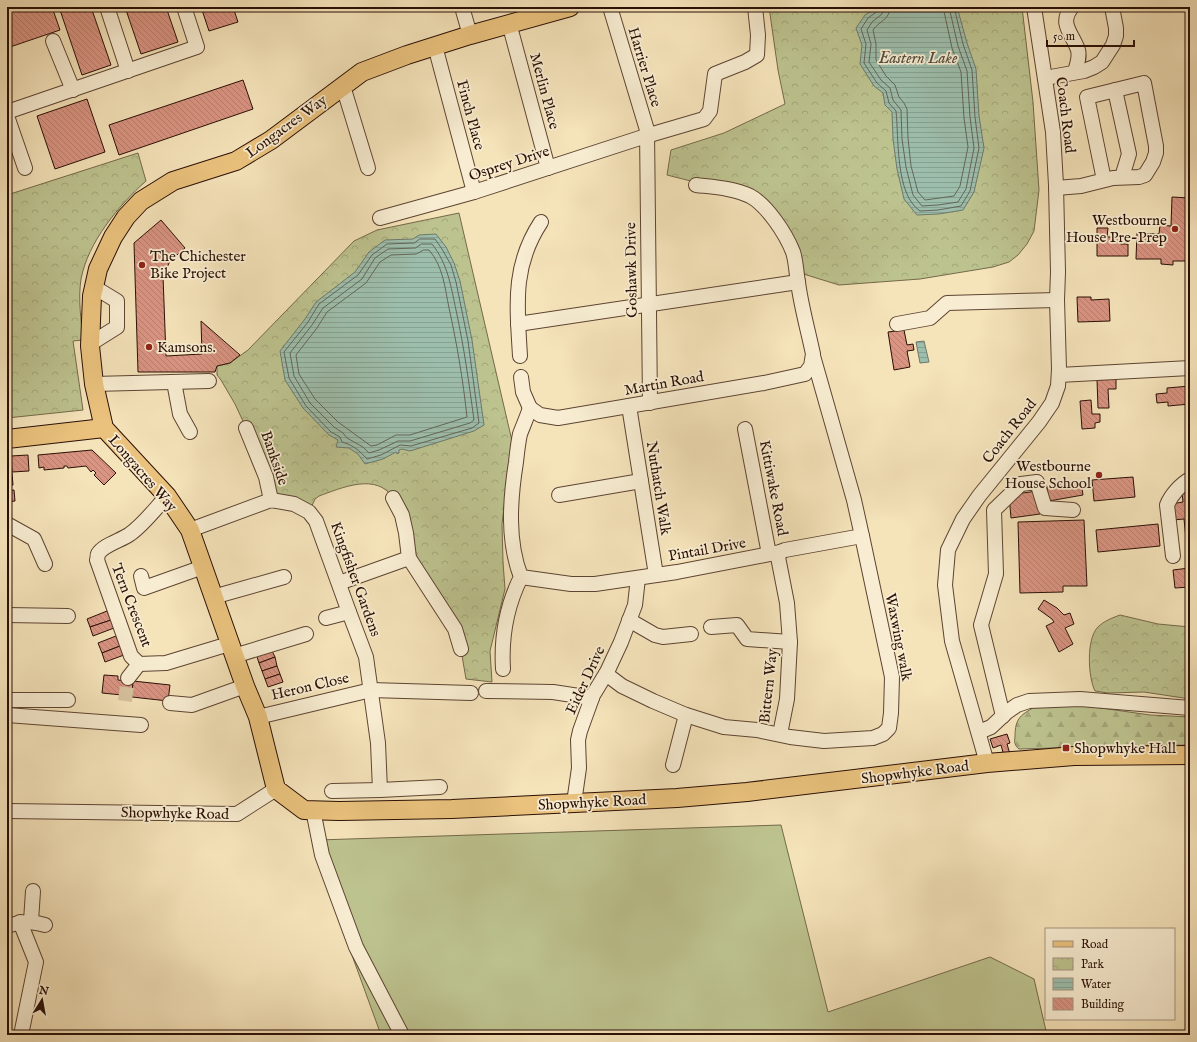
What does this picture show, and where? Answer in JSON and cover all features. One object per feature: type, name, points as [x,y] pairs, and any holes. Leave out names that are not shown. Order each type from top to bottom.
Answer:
[{"type":"main road","name":"Longacres Way","points":[[276,789],[258,717],[231,650],[190,530],[167,496],[104,428],[94,384],[90,344],[91,310],[98,269],[113,237],[126,217],[141,201],[173,181],[230,163],[246,156],[271,140],[362,72],[470,35],[570,7]]},
{"type":"main road","points":[[7,439],[104,428]]},
{"type":"main road","name":"Shopwhyke Road","points":[[276,789],[304,810],[339,811],[452,809],[700,796],[987,763],[1074,756],[1190,755]]},
{"type":"street","points":[[107,7],[128,71]]},
{"type":"street","points":[[7,112],[197,47],[184,7]]},
{"type":"street","points":[[462,7],[470,35]]},
{"type":"street","name":"Harrier Place","points":[[610,7],[647,130],[646,136]]},
{"type":"street","name":"Osprey Drive","points":[[380,218],[474,192],[646,136],[704,120],[710,111],[715,74],[745,62],[757,55],[758,35],[755,7]]},
{"type":"street","name":"Coach Road","points":[[987,763],[952,641],[945,585],[948,550],[963,519],[1040,422],[1052,403],[1058,386],[1056,188],[1053,132],[1034,7]]},
{"type":"street","points":[[1072,7],[1067,16],[1066,23],[1078,50],[1079,58],[1076,72]]},
{"type":"street","points":[[1045,78],[1084,71],[1102,62],[1107,56],[1116,36],[1112,7]]},
{"type":"street","name":"Merlin Place","points":[[509,23],[548,168]]},
{"type":"street","points":[[53,41],[73,90]]},
{"type":"street","name":"Finch Place","points":[[435,46],[474,192]]},
{"type":"street","points":[[1056,188],[1081,186],[1104,180],[1122,177],[1139,177],[1145,175],[1149,170],[1154,157],[1156,146],[1144,83],[1087,96],[1104,180]]},
{"type":"street","points":[[343,86],[368,168]]},
{"type":"street","points":[[1115,90],[1129,154],[1122,177]]},
{"type":"street","points":[[7,116],[25,168]]},
{"type":"street","name":"Goshawk Drive","points":[[646,136],[650,403]]},
{"type":"street","points":[[696,185],[728,189],[750,196],[762,205],[783,233],[792,252],[797,266],[798,282],[813,356],[854,500],[862,536]]},
{"type":"street","points":[[520,356],[518,288],[525,251],[532,235],[541,222]]},
{"type":"street","points":[[518,324],[798,282]]},
{"type":"street","points":[[90,344],[117,327],[117,301],[94,286]]},
{"type":"street","points":[[897,324],[930,318],[947,303],[1057,300]]},
{"type":"street","name":"Martin Road","points":[[530,408],[540,415],[558,418],[764,383],[805,374],[810,366],[813,356]]},
{"type":"street","points":[[1059,375],[1190,368]]},
{"type":"street","points":[[502,669],[504,627],[513,592],[521,578],[515,561],[512,538],[512,488],[520,435],[530,408],[523,392],[521,377]]},
{"type":"street","points":[[94,384],[209,381]]},
{"type":"street","points":[[174,382],[180,414],[190,432]]},
{"type":"street","name":"Nuthatch Walk","points":[[629,406],[656,575]]},
{"type":"street","name":"Bankside","points":[[246,428],[266,477],[271,500]]},
{"type":"street","name":"Kittiwake Road","points":[[745,429],[774,553]]},
{"type":"street","points":[[1173,556],[1167,505],[1169,499],[1186,481],[1190,479]]},
{"type":"street","points":[[559,494],[641,481]]},
{"type":"street","points":[[1003,716],[981,625],[996,574],[994,510],[1021,484],[1037,482],[1045,508],[1073,510]]},
{"type":"street","name":"Tern Crescent","points":[[167,496],[143,524],[129,535],[103,549],[98,554],[97,560],[131,656],[139,664],[166,663],[306,634]]},
{"type":"street","points":[[393,498],[402,514],[409,558],[455,629],[461,650]]},
{"type":"street","points":[[190,530],[271,500]]},
{"type":"street","name":"Kingfisher Gardens","points":[[271,500],[294,504],[309,512],[316,521],[366,657],[371,690]]},
{"type":"street","points":[[7,524],[34,539],[45,564]]},
{"type":"street","name":"Pintail Drive","points":[[521,578],[579,584],[595,584],[656,575],[862,536]]},
{"type":"street","name":"Waxwing walk","points":[[780,734],[790,737],[824,741],[841,741],[873,738],[884,734],[889,728],[892,700],[892,677],[862,536]]},
{"type":"street","name":"Bittern Way","points":[[606,674],[622,686],[686,715],[724,727],[780,734],[787,699],[790,642],[787,604],[778,557],[774,553]]},
{"type":"street","points":[[339,583],[409,558]]},
{"type":"street","points":[[141,576],[144,588],[203,567]]},
{"type":"street","points":[[213,597],[284,577]]},
{"type":"street","name":"Eider Drive","points":[[574,803],[579,768],[579,736],[592,698],[606,674],[621,642],[635,605],[638,578]]},
{"type":"street","points":[[326,618],[349,612]]},
{"type":"street","points":[[7,615],[68,616]]},
{"type":"street","points":[[629,620],[655,635],[663,637],[691,634]]},
{"type":"street","points":[[711,627],[737,625],[747,639],[790,642]]},
{"type":"street","points":[[128,678],[139,664]]},
{"type":"street","points":[[170,703],[192,705],[245,686]]},
{"type":"street","name":"Heron Close","points":[[371,690],[378,743],[380,790]]},
{"type":"street","name":"Heron Close","points":[[258,717],[371,690],[471,693]]},
{"type":"street","points":[[486,690],[553,692],[592,698]]},
{"type":"street","points":[[978,732],[991,727],[1017,706],[1030,701],[1045,699],[1080,699],[1190,708]]},
{"type":"street","points":[[7,700],[68,700]]},
{"type":"street","points":[[7,715],[140,726]]},
{"type":"street","points":[[673,765],[686,715]]},
{"type":"street","points":[[332,791],[440,787]]},
{"type":"street","name":"Shopwhyke Road","points":[[7,811],[237,814],[276,789]]},
{"type":"street","points":[[313,810],[322,854],[356,947],[402,1035]]},
{"type":"street","points":[[21,1035],[36,962],[19,923],[33,891]]},
{"type":"street","points":[[19,923],[45,925]]},
{"type":"green space","points":[[769,7],[1022,7],[1033,102],[1039,190],[1034,231],[1027,244],[1018,255],[1009,262],[993,267],[920,279],[839,285],[797,272],[792,251],[750,196],[667,175],[671,150],[724,133],[785,104],[778,70]]},
{"type":"green space","points":[[138,153],[146,181],[125,201],[106,225],[90,251],[81,279],[80,302],[83,340],[73,341],[83,410],[7,418],[7,195]]},
{"type":"green space","points":[[459,213],[512,441],[502,524],[505,589],[490,651],[492,682],[466,679],[461,650],[409,558],[393,498],[386,490],[378,486],[368,484],[348,486],[319,496],[315,499],[309,512],[271,500],[255,447],[235,404],[217,375],[217,366],[230,363],[248,350],[354,241],[377,230]]},
{"type":"green space","points":[[1120,615],[1158,624],[1190,627],[1190,699],[1144,692],[1108,693],[1095,691],[1091,677],[1089,658],[1091,640],[1100,625]]},
{"type":"green space","points":[[1038,705],[1080,705],[1150,715],[1190,717],[1190,745],[1019,749],[1015,741],[1016,725],[1023,714]]},
{"type":"green space","points":[[781,825],[828,1012],[990,957],[1034,979],[1047,1035],[381,1035],[317,859],[318,840]]},
{"type":"water","name":"Eastern Lake","points":[[878,7],[957,7],[976,69],[979,116],[984,148],[974,192],[963,210],[939,214],[917,215],[904,199],[897,169],[893,139],[892,112],[885,105],[883,93],[874,86],[860,64],[862,45],[856,28],[865,15]]},
{"type":"water","points":[[436,234],[446,247],[454,263],[460,281],[472,340],[484,425],[474,431],[410,451],[402,449],[399,450],[399,453],[397,454],[396,452],[383,459],[365,464],[358,454],[349,448],[336,447],[338,440],[329,435],[303,408],[285,380],[280,351],[305,319],[316,302],[355,272],[369,252],[385,240],[413,239],[419,235]]},
{"type":"water","points":[[924,341],[929,362],[920,363],[916,342]]},
{"type":"building","points":[[7,7],[52,7],[60,30],[7,48]]},
{"type":"building","points":[[59,7],[91,7],[111,65],[82,75]]},
{"type":"building","points":[[125,7],[166,7],[178,42],[141,54]]},
{"type":"building","points":[[201,7],[233,7],[238,22],[209,31]]},
{"type":"building","points":[[243,80],[253,109],[119,155],[109,125]]},
{"type":"building","points":[[87,99],[105,152],[55,169],[37,116]]},
{"type":"building","name":"Westbourne House Pre-Prep","points":[[1172,197],[1190,198],[1190,261],[1173,261],[1173,265],[1161,264],[1161,259],[1136,259],[1137,233],[1159,234],[1160,225],[1171,226]]},
{"type":"building","points":[[161,220],[185,248],[170,261],[163,276],[166,356],[202,354],[201,321],[240,355],[230,363],[217,366],[215,372],[138,372],[134,243]]},
{"type":"building","points":[[1097,228],[1108,228],[1107,237],[1121,237],[1121,244],[1128,244],[1128,256],[1097,256]]},
{"type":"building","points":[[1077,297],[1091,297],[1091,300],[1109,299],[1110,321],[1078,322]]},
{"type":"building","points":[[904,330],[907,345],[913,344],[914,350],[907,351],[910,367],[894,370],[888,332]]},
{"type":"building","points":[[1116,379],[1116,389],[1108,389],[1109,408],[1098,408],[1097,380]]},
{"type":"building","points":[[1190,386],[1190,404],[1168,406],[1168,402],[1157,403],[1156,394],[1167,393],[1167,388]]},
{"type":"building","points":[[1091,400],[1092,414],[1100,414],[1100,422],[1095,423],[1095,428],[1082,429],[1080,401]]},
{"type":"building","points":[[92,450],[116,473],[104,485],[94,475],[96,473],[93,470],[91,472],[86,466],[68,468],[67,466],[64,466],[64,468],[44,470],[44,467],[39,468],[38,455]]},
{"type":"building","points":[[28,455],[29,471],[12,472],[11,456]]},
{"type":"building","points":[[12,473],[13,485],[7,486],[7,474]]},
{"type":"building","points":[[1133,477],[1135,497],[1094,501],[1092,480]]},
{"type":"building","points":[[1081,482],[1083,495],[1049,501],[1047,487]]},
{"type":"building","points":[[14,490],[15,501],[7,502],[7,491]]},
{"type":"building","points":[[1037,491],[1040,514],[1011,518],[1009,495]]},
{"type":"building","points":[[1190,492],[1190,587],[1175,588],[1173,570],[1189,568],[1184,519],[1173,520],[1171,504],[1183,502],[1182,493]]},
{"type":"building","points":[[1084,520],[1087,586],[1063,586],[1063,592],[1020,593],[1018,522]]},
{"type":"building","points":[[1158,524],[1160,546],[1098,552],[1096,530]]},
{"type":"building","points":[[1044,600],[1057,608],[1064,615],[1070,613],[1074,624],[1065,628],[1073,644],[1059,652],[1046,626],[1054,622],[1038,609]]},
{"type":"building","points":[[107,611],[111,620],[90,627],[87,619]]},
{"type":"building","points":[[111,620],[114,628],[93,636],[90,627]]},
{"type":"building","points":[[116,636],[120,646],[102,653],[98,643]]},
{"type":"building","points":[[120,646],[124,655],[105,662],[102,653]]},
{"type":"building","points":[[271,649],[275,657],[259,663],[256,654]]},
{"type":"building","points":[[275,657],[277,666],[262,671],[259,663]]},
{"type":"building","points":[[277,666],[280,674],[265,679],[262,671]]},
{"type":"building","points":[[280,674],[283,682],[268,687],[265,679]]},
{"type":"building","points":[[104,675],[118,676],[118,680],[133,682],[132,696],[102,693]]},
{"type":"building","points":[[133,681],[170,685],[168,701],[132,697]]},
{"type":"building","points":[[1007,734],[1010,743],[1007,744],[1010,754],[1004,756],[1001,745],[993,748],[990,739]]},
{"type":"tunnel","points":[[125,701],[128,678]]},
{"type":"place","name":"Westbourne House Pre-Prep","points":[[1175,229]]},
{"type":"place","name":"The Chichester Bike Project","points":[[142,265]]},
{"type":"place","name":"Kamsons.","points":[[149,347]]},
{"type":"place","name":"Westbourne House School","points":[[1099,475]]},
{"type":"place","name":"Shopwhyke Hall","points":[[1066,748]]}]
